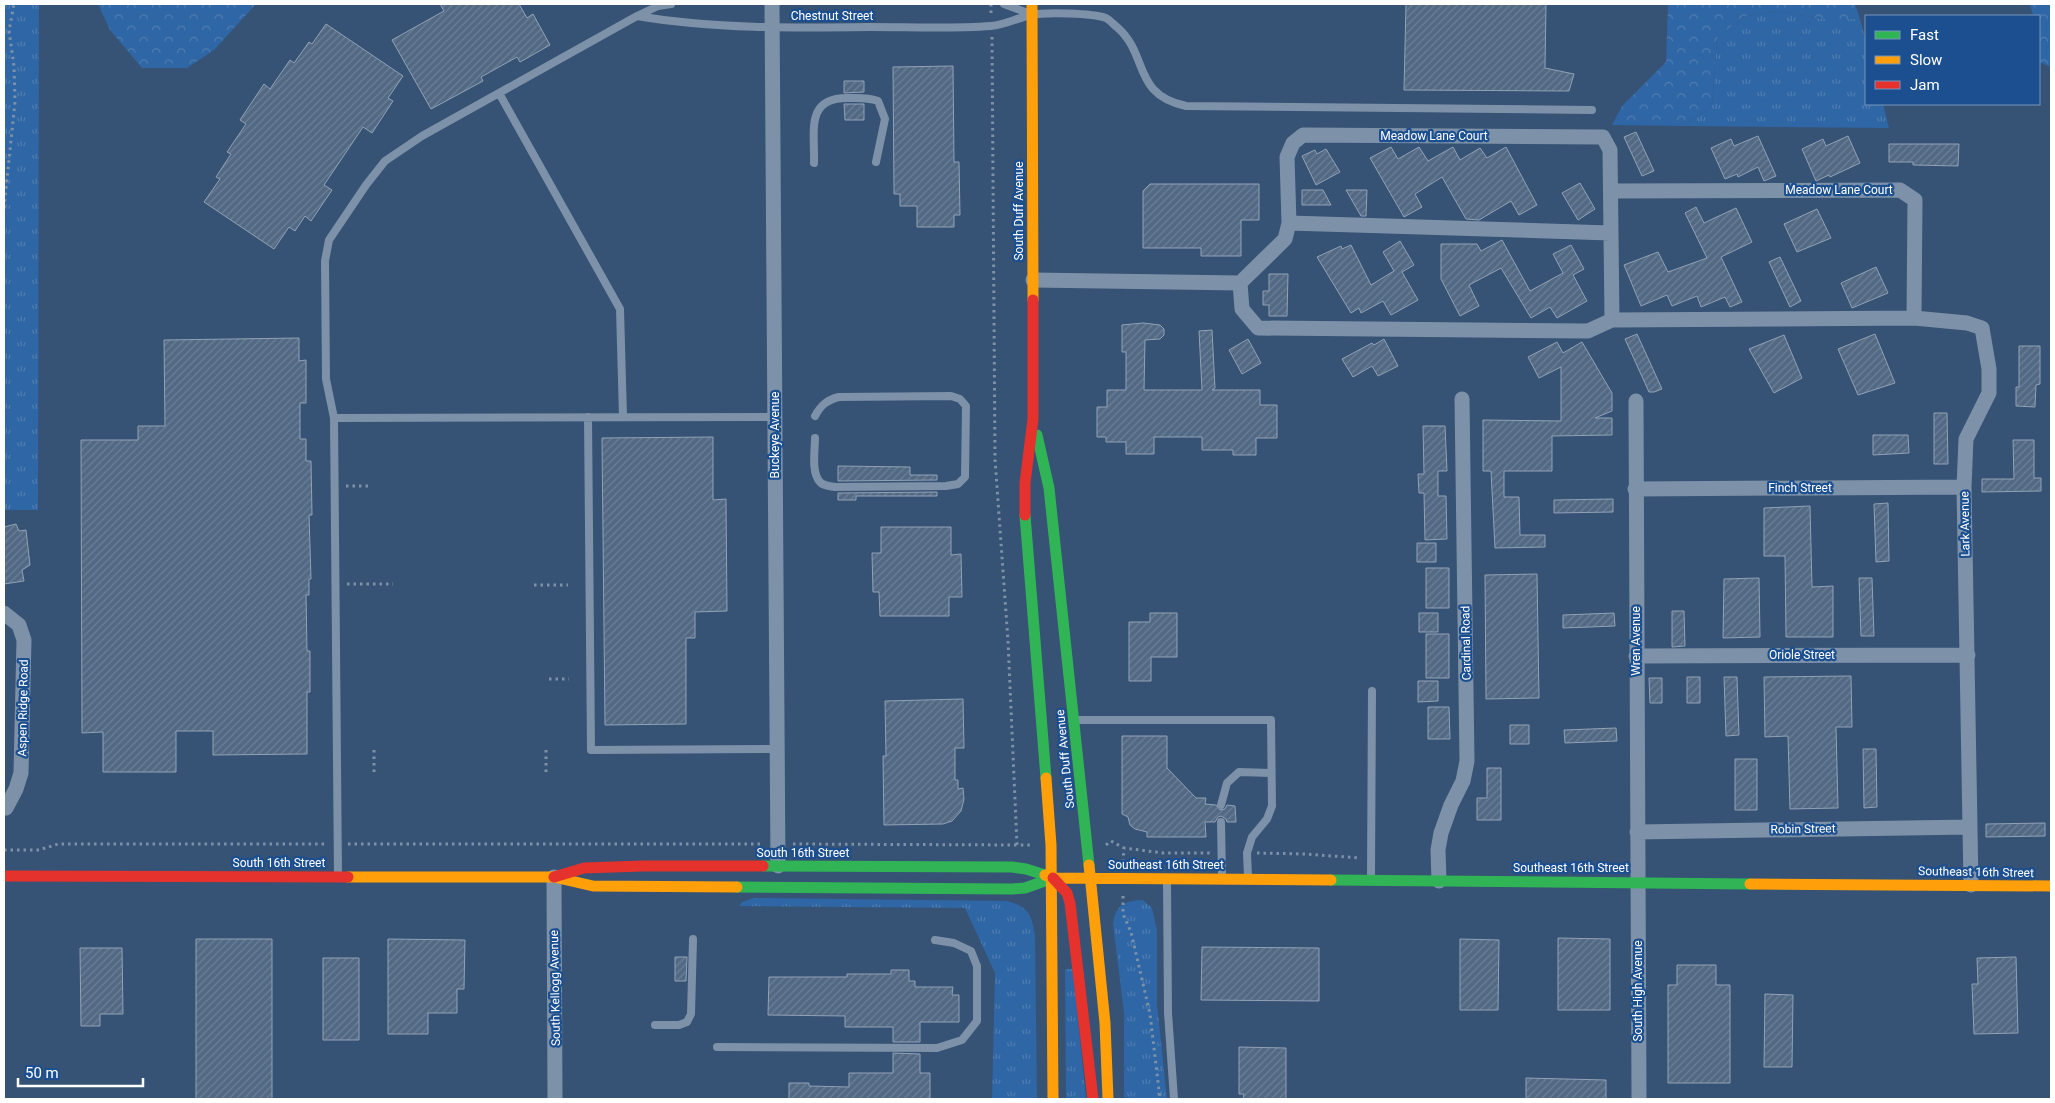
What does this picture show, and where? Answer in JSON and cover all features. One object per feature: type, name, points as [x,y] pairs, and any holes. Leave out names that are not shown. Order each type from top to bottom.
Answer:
[{"type":"main road","name":"South Duff Avenue","points":[[1032,9],[1033,419],[1025,483],[1025,521],[1047,778],[1052,878],[1053,1099]]},
{"type":"main road","name":"South Duff Avenue","points":[[1033,419],[1049,488],[1091,878],[1105,1023],[1108,1099]]},
{"type":"main road","name":"South 16th Street","points":[[554,878],[584,868],[598,867],[778,866],[1012,867],[1026,869],[1052,878],[1091,878]]},
{"type":"main road","name":"South 16th Street","points":[[4,876],[554,878],[593,886],[1012,889],[1025,888],[1052,878]]},
{"type":"main road","points":[[1052,878],[1067,893],[1070,903],[1093,1099]]},
{"type":"main road","name":"Southeast 16th Street","points":[[1091,878],[2051,886]]},
{"type":"street","name":"Buckeye Avenue","points":[[772,4],[778,866]]},
{"type":"street","name":"Meadow Lane Court","points":[[1240,283],[1285,239],[1289,223],[1287,157],[1293,143],[1302,135],[1603,137],[1610,150],[1612,320]]},
{"type":"street","name":"Meadow Lane Court","points":[[1611,191],[1900,190],[1915,200],[1914,318]]},
{"type":"street","points":[[1289,223],[1611,233]]},
{"type":"street","points":[[1033,280],[1240,283],[1242,310],[1258,328],[1588,331],[1612,320],[1914,318]]},
{"type":"street","name":"Lark Avenue","points":[[1914,318],[1967,323],[1982,328],[1990,369],[1990,393],[1966,439],[1964,487],[1971,885]]},
{"type":"street","name":"Cardinal Road","points":[[1439,881],[1438,850],[1441,833],[1463,780],[1467,761],[1462,399]]},
{"type":"street","name":"Wren Avenue","points":[[1636,400],[1637,882]]},
{"type":"street","name":"Finch Street","points":[[1635,490],[1964,487]]},
{"type":"street","name":"Aspen Ridge Road","points":[[4,613],[19,625],[24,640],[21,773],[16,789],[6,808]]},
{"type":"street","name":"Oriole Street","points":[[1636,656],[1968,655]]},
{"type":"street","name":"Robin Street","points":[[1637,832],[1970,827]]},
{"type":"street","name":"South Kellogg Avenue","points":[[554,878],[555,1099]]},
{"type":"street","name":"South High Avenue","points":[[1637,882],[1639,1099]]},
{"type":"lane","points":[[338,877],[334,418],[326,379],[325,261],[329,240],[385,161],[422,136],[637,16],[658,6],[671,4]]},
{"type":"lane","points":[[1004,4],[1107,18],[1122,32],[1134,51],[1145,80],[1155,92],[1172,103],[1186,106],[1592,110]]},
{"type":"lane","name":"Chestnut Street","points":[[637,16],[663,21],[772,28],[992,26],[1032,9]]},
{"type":"lane","points":[[499,93],[620,309],[623,417]]},
{"type":"lane","points":[[814,163],[817,110],[825,101],[845,98],[870,98],[878,101],[883,111],[884,128],[876,162]]},
{"type":"lane","points":[[814,416],[819,407],[828,400],[838,397],[951,396],[960,399],[966,406],[967,468],[965,478],[958,484],[946,486],[835,487],[823,484],[818,481],[815,470],[814,438]]},
{"type":"lane","points":[[588,417],[591,750],[778,749]]},
{"type":"lane","points":[[334,418],[775,417]]},
{"type":"lane","points":[[1371,880],[1372,690]]},
{"type":"lane","points":[[1074,720],[1271,720],[1272,806],[1267,819],[1252,837],[1248,853],[1248,880]]},
{"type":"lane","points":[[1221,805],[1226,783],[1239,772],[1271,773]]},
{"type":"lane","points":[[1221,822],[1222,879]]},
{"type":"lane","points":[[1167,879],[1168,1013],[1174,1099]]},
{"type":"lane","points":[[655,1025],[680,1026],[687,1022],[692,1014],[693,939]]},
{"type":"lane","points":[[717,1047],[937,1048],[962,1040],[977,1021],[977,966],[970,951],[954,943],[935,940]]},
{"type":"path","points":[[4,208],[15,102],[14,66],[9,31],[14,4]]},
{"type":"path","points":[[993,48],[994,459],[1008,641],[1017,845]]},
{"type":"path","points":[[346,486],[371,486]]},
{"type":"path","points":[[347,584],[393,584]]},
{"type":"path","points":[[534,585],[568,585]]},
{"type":"path","points":[[549,679],[569,679]]},
{"type":"path","points":[[374,750],[374,774]]},
{"type":"path","points":[[546,750],[546,775]]},
{"type":"path","points":[[1106,845],[1111,841],[1124,848]]},
{"type":"path","points":[[4,850],[39,850],[58,844],[325,844]]},
{"type":"path","points":[[349,844],[760,844]]},
{"type":"path","points":[[791,844],[1030,845]]},
{"type":"path","points":[[1122,904],[1150,1014],[1160,1099]]},
{"type":"green space","points":[[4,4],[39,4],[38,510],[4,510]]},
{"type":"green space","points":[[98,4],[256,4],[214,50],[187,68],[142,68],[110,30]]},
{"type":"green space","points":[[1668,4],[1855,4],[1860,19],[1822,19],[1777,11],[1743,17],[1717,38],[1712,106],[1682,126],[1612,125],[1622,106],[1666,62]]},
{"type":"green space","points":[[2030,4],[2051,4],[2051,67],[2040,62],[2040,15],[2033,15]]},
{"type":"green space","points":[[1777,11],[1822,19],[1860,19],[1865,38],[1865,105],[1883,105],[1889,128],[1682,126],[1712,106],[1717,38],[1743,17]]},
{"type":"green space","points":[[754,898],[1006,901],[1024,908],[1032,922],[1035,936],[1037,1099],[992,1099],[995,973],[965,908],[739,906],[742,902]]},
{"type":"green space","points":[[1143,900],[1152,908],[1157,930],[1157,1004],[1167,1099],[1124,1099],[1124,1013],[1113,924],[1116,912],[1122,905],[1131,901]]},
{"type":"green space","points":[[1065,969],[1073,969],[1086,1099],[1066,1099]]},
{"type":"building","points":[[440,4],[519,4],[527,18],[533,14],[550,45],[520,62],[517,57],[481,77],[483,81],[431,109],[392,40],[444,11]]},
{"type":"building","points":[[1406,4],[1546,4],[1545,68],[1574,74],[1569,91],[1404,90]]},
{"type":"building","points":[[326,24],[403,76],[388,98],[393,101],[372,133],[363,127],[324,185],[332,190],[311,221],[305,216],[295,231],[289,227],[274,249],[204,202],[220,179],[216,177],[231,154],[227,152],[246,124],[240,120],[264,84],[270,89],[290,60],[294,63],[309,42],[312,44]]},
{"type":"building","points":[[953,66],[954,162],[959,162],[960,215],[954,215],[954,227],[917,227],[917,206],[900,206],[900,194],[894,194],[893,67]]},
{"type":"building","points":[[844,81],[864,81],[864,92],[844,93]]},
{"type":"building","points":[[844,104],[864,104],[864,120],[845,120]]},
{"type":"building","points":[[1636,132],[1654,171],[1642,176],[1624,137]]},
{"type":"building","points":[[1758,136],[1776,176],[1764,181],[1758,167],[1738,177],[1737,174],[1725,179],[1711,148],[1731,139],[1734,146]]},
{"type":"building","points":[[1848,136],[1860,163],[1830,177],[1829,175],[1816,181],[1802,149],[1823,139],[1826,146]]},
{"type":"building","points":[[1889,144],[1959,144],[1958,166],[1913,165],[1913,162],[1889,162]]},
{"type":"building","points":[[1391,147],[1398,159],[1419,147],[1428,161],[1453,147],[1460,160],[1480,148],[1487,158],[1506,147],[1537,205],[1519,215],[1511,201],[1479,220],[1466,219],[1442,177],[1415,194],[1422,207],[1404,217],[1370,158]]},
{"type":"building","points":[[1326,149],[1340,172],[1316,185],[1302,156],[1315,150],[1317,154]]},
{"type":"building","points":[[1580,183],[1595,209],[1578,220],[1562,193]]},
{"type":"building","points":[[1150,184],[1259,184],[1259,220],[1241,220],[1241,256],[1201,256],[1201,248],[1143,248],[1143,191]]},
{"type":"building","points":[[1302,190],[1323,190],[1331,205],[1302,205]]},
{"type":"building","points":[[1346,190],[1367,190],[1366,216],[1361,216]]},
{"type":"building","points":[[1696,207],[1704,223],[1736,208],[1752,242],[1721,257],[1742,302],[1730,307],[1725,297],[1701,307],[1697,296],[1672,306],[1667,295],[1641,306],[1624,265],[1658,252],[1668,272],[1707,258],[1685,213]]},
{"type":"building","points":[[1817,209],[1831,238],[1797,252],[1784,224]]},
{"type":"building","points":[[1502,240],[1530,291],[1563,273],[1553,254],[1571,245],[1584,269],[1573,275],[1587,301],[1557,318],[1550,307],[1531,318],[1501,268],[1469,285],[1479,306],[1460,316],[1441,279],[1441,244],[1477,244],[1481,251]]},
{"type":"building","points":[[1400,241],[1414,265],[1402,272],[1418,300],[1391,315],[1383,301],[1361,313],[1359,308],[1351,313],[1317,257],[1341,246],[1342,249],[1351,245],[1371,285],[1394,271],[1383,252]]},
{"type":"building","points":[[1780,257],[1801,301],[1790,307],[1769,262]]},
{"type":"building","points":[[1876,267],[1888,293],[1852,308],[1841,283]]},
{"type":"building","points":[[1269,274],[1288,274],[1287,316],[1269,316],[1269,305],[1263,305],[1263,291],[1269,291]]},
{"type":"building","points":[[1143,323],[1160,325],[1164,329],[1164,335],[1160,339],[1145,340],[1144,390],[1202,390],[1199,331],[1212,330],[1215,388],[1212,390],[1260,390],[1260,405],[1277,405],[1277,438],[1256,438],[1256,455],[1233,455],[1233,450],[1202,450],[1202,437],[1154,437],[1154,454],[1126,454],[1126,442],[1106,442],[1106,437],[1097,437],[1097,407],[1107,407],[1107,390],[1126,390],[1126,352],[1122,352],[1122,325]]},
{"type":"building","points":[[1637,334],[1662,389],[1654,392],[1649,392],[1625,339]]},
{"type":"building","points":[[1875,334],[1895,383],[1858,395],[1838,349]]},
{"type":"building","points":[[1784,335],[1802,378],[1774,393],[1749,349]]},
{"type":"building","points":[[299,338],[299,361],[306,360],[306,403],[300,403],[300,439],[306,439],[306,461],[311,461],[312,515],[309,515],[311,579],[309,579],[309,595],[306,595],[307,651],[310,651],[310,692],[307,692],[307,754],[213,755],[213,731],[176,731],[176,772],[103,772],[103,732],[82,733],[81,440],[138,440],[138,426],[165,426],[164,340]]},
{"type":"building","points":[[1248,339],[1261,363],[1242,374],[1229,350]]},
{"type":"building","points":[[1384,339],[1398,366],[1378,376],[1372,366],[1353,377],[1342,359],[1372,343],[1374,345]]},
{"type":"building","points":[[1557,342],[1563,353],[1582,342],[1612,393],[1612,411],[1595,418],[1612,418],[1612,435],[1552,436],[1552,471],[1504,471],[1504,497],[1519,497],[1520,535],[1545,535],[1545,547],[1495,548],[1491,471],[1483,471],[1483,420],[1561,421],[1561,367],[1539,378],[1528,357]]},
{"type":"building","points":[[2019,346],[2040,346],[2040,384],[2036,385],[2035,407],[2016,406],[2016,387],[2019,387]]},
{"type":"building","points":[[1934,413],[1947,413],[1948,464],[1934,464]]},
{"type":"building","points":[[1423,426],[1445,426],[1447,471],[1438,471],[1438,496],[1446,496],[1447,539],[1425,540],[1424,493],[1419,493],[1418,474],[1424,474]]},
{"type":"building","points":[[1873,435],[1908,435],[1909,453],[1873,455]]},
{"type":"building","points":[[713,437],[713,500],[726,499],[727,611],[695,612],[695,638],[686,638],[686,724],[605,725],[602,438]]},
{"type":"building","points":[[2013,440],[2034,440],[2034,478],[2041,478],[2041,491],[1982,492],[1982,479],[2014,479]]},
{"type":"building","points":[[838,466],[910,467],[910,475],[937,475],[937,480],[838,481]]},
{"type":"building","points":[[937,492],[937,496],[856,496],[856,500],[838,500],[838,493]]},
{"type":"building","points":[[1613,499],[1613,512],[1554,513],[1554,500]]},
{"type":"building","points":[[1888,503],[1889,561],[1876,562],[1874,504]]},
{"type":"building","points":[[1810,506],[1812,587],[1833,586],[1833,637],[1786,637],[1785,556],[1764,556],[1764,508]]},
{"type":"building","points":[[16,524],[19,531],[26,530],[30,565],[22,570],[24,581],[4,584],[4,527]]},
{"type":"building","points":[[881,527],[951,527],[951,555],[961,554],[962,597],[949,597],[949,616],[880,616],[879,592],[873,592],[872,553],[881,553]]},
{"type":"building","points":[[1417,543],[1436,543],[1436,562],[1417,562]]},
{"type":"building","points":[[1426,568],[1449,568],[1449,608],[1426,608]]},
{"type":"building","points":[[1537,574],[1539,698],[1486,699],[1485,575]]},
{"type":"building","points":[[1759,578],[1760,637],[1723,638],[1724,579]]},
{"type":"building","points":[[1859,578],[1872,578],[1874,636],[1861,636]]},
{"type":"building","points":[[1672,611],[1684,611],[1685,646],[1672,647]]},
{"type":"building","points":[[1150,613],[1177,613],[1177,657],[1151,657],[1151,681],[1129,681],[1129,622],[1150,622]]},
{"type":"building","points":[[1419,613],[1438,613],[1438,632],[1419,632]]},
{"type":"building","points":[[1614,613],[1615,626],[1563,628],[1563,615]]},
{"type":"building","points":[[1426,634],[1449,634],[1449,678],[1426,678]]},
{"type":"building","points":[[1851,676],[1852,727],[1836,727],[1838,808],[1790,809],[1788,736],[1765,737],[1764,677]]},
{"type":"building","points":[[1687,677],[1700,677],[1700,703],[1687,703]]},
{"type":"building","points":[[1724,677],[1737,677],[1739,735],[1726,736]]},
{"type":"building","points":[[1649,678],[1662,678],[1662,703],[1650,703]]},
{"type":"building","points":[[1418,681],[1438,681],[1438,701],[1418,702]]},
{"type":"building","points":[[963,699],[964,748],[955,748],[955,780],[958,780],[958,789],[963,788],[964,799],[961,811],[952,821],[943,824],[884,825],[883,756],[886,756],[885,701]]},
{"type":"building","points":[[1428,707],[1449,707],[1450,739],[1428,739]]},
{"type":"building","points":[[1510,725],[1529,725],[1529,744],[1510,744]]},
{"type":"building","points":[[1616,728],[1617,741],[1565,743],[1564,730]]},
{"type":"building","points":[[1122,736],[1167,736],[1167,768],[1196,798],[1206,798],[1205,804],[1216,805],[1220,810],[1225,809],[1227,805],[1235,806],[1236,822],[1227,822],[1221,816],[1215,822],[1205,822],[1206,837],[1147,837],[1147,832],[1135,829],[1130,825],[1128,817],[1122,814]]},
{"type":"building","points":[[1863,749],[1876,749],[1877,807],[1864,808]]},
{"type":"building","points":[[1735,759],[1757,759],[1757,810],[1735,810]]},
{"type":"building","points":[[1487,768],[1501,768],[1501,820],[1477,820],[1477,798],[1487,798]]},
{"type":"building","points":[[2045,823],[2045,836],[1986,837],[1986,824]]},
{"type":"building","points":[[1558,938],[1610,939],[1610,1010],[1558,1010]]},
{"type":"building","points":[[196,939],[272,939],[272,1099],[196,1099]]},
{"type":"building","points":[[388,939],[465,940],[464,989],[457,989],[457,1013],[428,1013],[428,1034],[388,1034]]},
{"type":"building","points":[[1460,939],[1499,940],[1498,1010],[1460,1010]]},
{"type":"building","points":[[1202,947],[1319,948],[1319,1001],[1201,1000]]},
{"type":"building","points":[[80,948],[122,948],[123,1014],[100,1014],[100,1026],[81,1026]]},
{"type":"building","points":[[675,957],[687,957],[686,981],[675,981]]},
{"type":"building","points":[[2016,957],[2018,1033],[1974,1034],[1972,984],[1978,984],[1977,958]]},
{"type":"building","points":[[323,958],[359,958],[359,1040],[323,1040]]},
{"type":"building","points":[[1677,965],[1716,965],[1716,985],[1730,985],[1730,1083],[1668,1083],[1668,985],[1677,985]]},
{"type":"building","points":[[891,970],[909,970],[909,981],[915,981],[915,987],[953,987],[952,995],[959,995],[959,1022],[920,1022],[920,1042],[893,1042],[893,1027],[845,1027],[845,1016],[768,1015],[769,977],[847,977],[847,974],[891,974]]},
{"type":"building","points":[[1765,994],[1793,995],[1792,1067],[1764,1067]]},
{"type":"building","points":[[1239,1047],[1286,1048],[1286,1099],[1243,1099],[1244,1094],[1239,1094]]},
{"type":"building","points":[[893,1053],[920,1054],[920,1073],[930,1073],[930,1099],[789,1099],[789,1083],[809,1083],[809,1086],[849,1087],[849,1073],[893,1073]]},
{"type":"building","points":[[1526,1078],[1606,1080],[1606,1099],[1526,1099]]},
{"type":"traffic: fast","points":[[1037,435],[1049,488],[1089,865]]},
{"type":"traffic: fast","points":[[1025,515],[1046,778]]},
{"type":"traffic: fast","points":[[763,866],[1012,867],[1045,875]]},
{"type":"traffic: fast","points":[[737,887],[1012,889],[1025,888],[1053,878]]},
{"type":"traffic: fast","points":[[1331,880],[1750,884]]},
{"type":"traffic: slow","points":[[1032,4],[1033,300]]},
{"type":"traffic: slow","points":[[1046,778],[1051,845],[1053,1099]]},
{"type":"traffic: slow","points":[[1089,865],[1105,1023],[1108,1099]]},
{"type":"traffic: slow","points":[[1045,875],[1053,878],[1331,880]]},
{"type":"traffic: slow","points":[[348,877],[554,877],[593,886],[737,887]]},
{"type":"traffic: slow","points":[[1750,884],[2051,886]]},
{"type":"traffic: jam","points":[[1025,515],[1025,483],[1033,419],[1033,300]]},
{"type":"traffic: jam","points":[[554,877],[584,868],[763,866]]},
{"type":"traffic: jam","points":[[4,876],[348,877]]},
{"type":"traffic: jam","points":[[1053,878],[1067,893],[1070,903],[1093,1099]]}]
